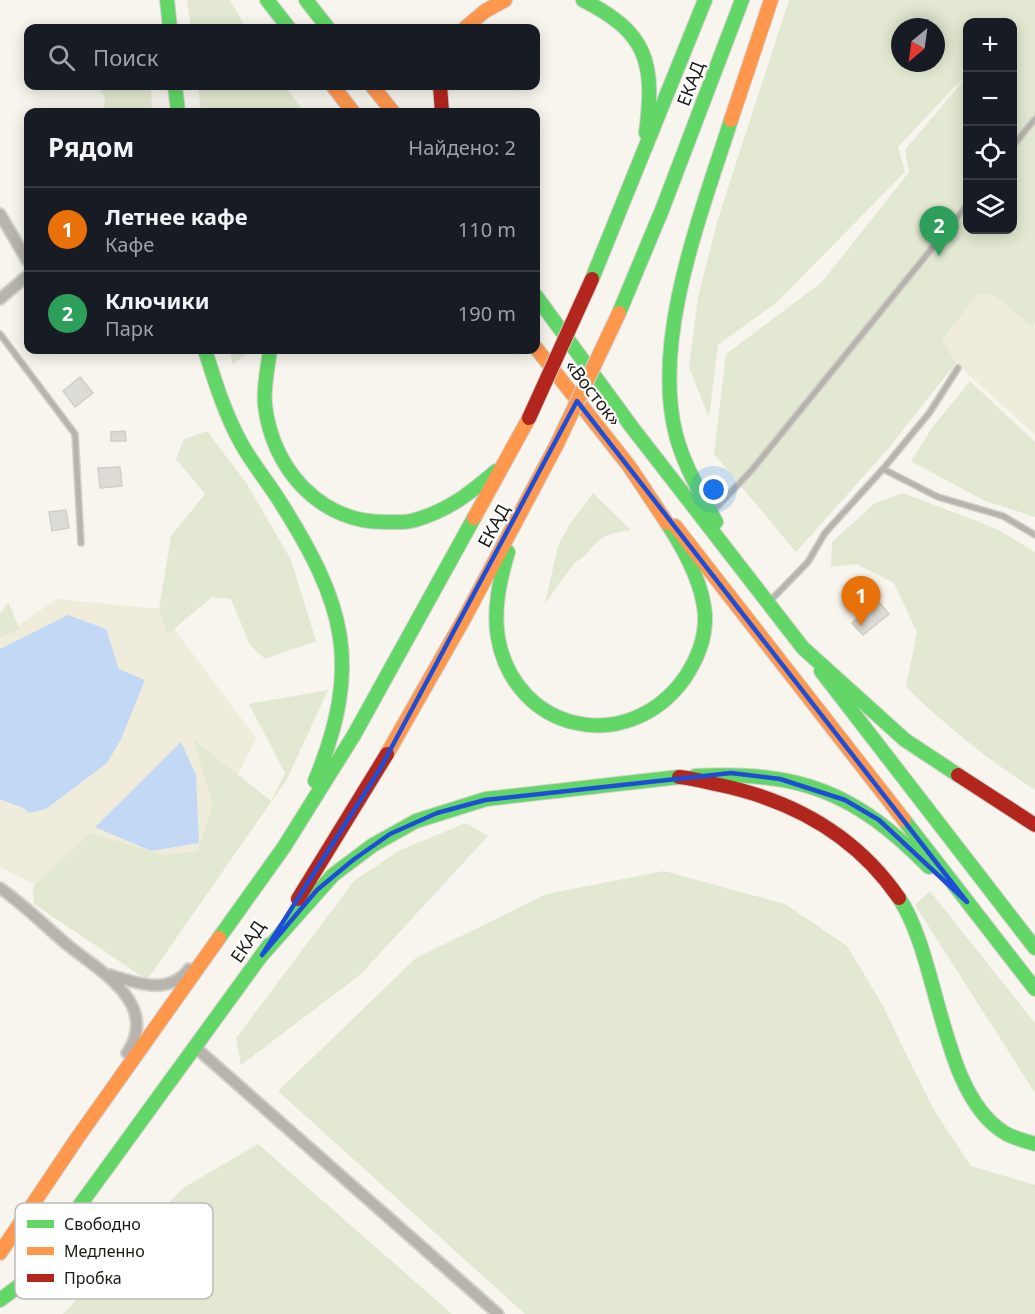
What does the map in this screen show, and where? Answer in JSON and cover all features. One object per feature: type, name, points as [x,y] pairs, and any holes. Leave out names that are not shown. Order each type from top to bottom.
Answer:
[{"type":"main road","points":[[167,0],[170,24]]},
{"type":"main road","points":[[267,0],[286,24]]},
{"type":"main road","points":[[306,0],[325,24]]},
{"type":"main road","points":[[470,24],[485,11],[506,0]]},
{"type":"main road","points":[[583,0],[603,10],[628,30],[642,50],[648,66],[651,94],[641,160]]},
{"type":"main road","name":"ЕКАД","points":[[34,1203],[243,902],[284,847],[354,735],[529,418],[592,279],[705,0]]},
{"type":"main road","name":"ЕКАД","points":[[195,1047],[262,955],[380,770],[521,514],[619,313],[662,210],[742,0]]},
{"type":"main road","points":[[707,515],[673,424],[668,383],[669,344],[684,276],[742,79],[771,0]]},
{"type":"main road","points":[[175,90],[178,108]]},
{"type":"main road","points":[[336,90],[350,108]]},
{"type":"main road","points":[[375,90],[390,108]]},
{"type":"main road","points":[[440,90],[442,108]]},
{"type":"main road","points":[[540,302],[707,515],[736,561],[1035,948]]},
{"type":"main road","name":"«Восток»","points":[[540,353],[623,459]]},
{"type":"main road","points":[[208,354],[241,442],[321,569],[341,634],[344,680],[340,716],[317,777],[284,847]]},
{"type":"main road","points":[[269,354],[264,395],[266,425],[271,443],[290,476],[313,499],[335,512],[375,523],[410,523],[435,516],[467,499],[488,480],[518,441]]},
{"type":"main road","points":[[521,514],[505,562],[496,602],[500,649],[524,693],[541,710],[565,720],[596,727],[614,727],[633,722],[656,711],[681,689],[698,656],[706,624],[702,597],[688,560],[667,523],[623,459]]},
{"type":"main road","points":[[623,459],[1035,988]]},
{"type":"main road","points":[[804,648],[905,740],[1035,825]]},
{"type":"main road","points":[[262,955],[317,890],[353,860],[390,834],[437,813],[485,800],[682,777],[740,774],[780,778],[827,791],[879,820],[967,902]]},
{"type":"main road","points":[[682,777],[759,793],[806,812],[849,841],[879,871],[902,903],[915,932],[964,1086],[972,1100],[1001,1130],[1015,1139],[1035,1144]]},
{"type":"main road","points":[[81,1203],[195,1047]]},
{"type":"main road","name":"ЕКАД","points":[[0,1253],[15,1231]]},
{"type":"main road","points":[[0,1300],[15,1289]]},
{"type":"street","points":[[0,214],[24,255]]},
{"type":"street","points":[[0,300],[24,279]]},
{"type":"street","points":[[0,888],[66,944],[109,975],[131,1002],[136,1023],[134,1044],[94,1102],[78,1137]]},
{"type":"street","points":[[109,975],[156,986],[171,984],[183,976],[243,902]]},
{"type":"street","points":[[195,1047],[498,1314]]},
{"type":"lane","points":[[1017,141],[1035,119]]},
{"type":"lane","points":[[707,515],[751,471],[963,210]]},
{"type":"lane","points":[[0,334],[75,434],[81,543]]},
{"type":"lane","points":[[768,603],[808,562],[825,533],[883,469],[930,412],[958,368]]},
{"type":"lane","points":[[883,469],[938,497],[1003,516],[1035,535]]},
{"type":"highlighted area","points":[[577,401],[967,902],[879,820],[845,800],[780,779],[731,773],[485,800],[437,813],[390,834],[353,860],[317,890],[262,955],[380,769]]},
{"type":"shaded area","points":[[978,294],[993,295],[1035,329],[1035,435],[956,363],[942,340]]},
{"type":"shaded area","points":[[56,599],[159,609],[256,738],[155,944],[0,867],[0,639]]},
{"type":"green space","points":[[187,0],[230,0],[244,24],[190,24]]},
{"type":"green space","points":[[789,0],[1035,0],[1035,323],[1033,326],[1035,329],[993,295],[978,294],[942,340],[956,363],[887,450],[796,552],[714,454],[726,354],[822,282],[909,172],[905,150],[963,81],[963,234],[1017,234],[1017,18],[963,18],[963,78],[898,147],[905,172],[777,302],[718,345],[709,418],[689,367],[698,297],[718,219]]},
{"type":"green space","points":[[99,90],[151,90],[152,108],[104,108],[105,96]]},
{"type":"green space","points":[[198,90],[288,90],[301,108],[201,108]]},
{"type":"green space","points":[[231,354],[247,354],[232,364]]},
{"type":"green space","points":[[970,381],[1035,442],[1035,517],[983,500],[911,461],[932,428]]},
{"type":"green space","points":[[207,431],[247,484],[291,560],[316,641],[265,659],[250,645],[231,599],[212,597],[168,634],[159,609],[171,536],[205,494],[176,459],[184,439]]},
{"type":"green space","points":[[593,493],[631,530],[604,537],[593,546],[575,562],[545,604],[558,546],[570,524]]},
{"type":"green space","points":[[903,493],[997,529],[1035,552],[1035,790],[968,742],[906,687],[917,632],[894,583],[856,564],[831,567],[832,542],[875,503]]},
{"type":"green space","points":[[8,602],[20,629],[0,638],[0,614]]},
{"type":"green space","points":[[328,690],[287,779],[147,980],[34,904],[33,887],[89,833],[164,855],[198,851],[213,804],[193,739],[271,801],[285,773],[249,704]]},
{"type":"green space","points":[[466,823],[488,836],[360,975],[241,1065],[236,1038],[354,881],[400,850]]},
{"type":"green space","points":[[664,871],[785,904],[847,946],[882,1004],[933,1109],[971,1166],[1035,1185],[1035,1314],[525,1314],[278,1091],[416,958],[547,894]]},
{"type":"green space","points":[[930,891],[1035,1023],[1035,1093],[915,905]]},
{"type":"green space","points":[[258,1144],[452,1314],[63,1314],[77,1299],[213,1299],[213,1203],[169,1203],[183,1188]]},
{"type":"water","points":[[68,615],[106,629],[119,669],[145,680],[121,739],[107,763],[46,809],[29,813],[23,808],[0,799],[0,649]]},
{"type":"water","points":[[181,742],[196,775],[199,843],[151,851],[95,827]]},
{"type":"building","points":[[80,377],[93,393],[75,407],[63,391]]},
{"type":"building","points":[[125,431],[126,441],[111,441],[111,432]]},
{"type":"building","points":[[120,467],[122,486],[100,488],[98,468]]},
{"type":"building","points":[[66,510],[69,528],[52,531],[49,512]]},
{"type":"building","points":[[878,601],[889,614],[863,635],[852,623]]},
{"type":"traffic: fast","points":[[167,0],[170,24]]},
{"type":"traffic: fast","points":[[267,0],[286,24]]},
{"type":"traffic: fast","points":[[306,0],[325,24]]},
{"type":"traffic: fast","points":[[583,0],[622,25],[634,38],[642,53],[649,87],[646,133]]},
{"type":"traffic: fast","points":[[592,279],[705,0]]},
{"type":"traffic: fast","points":[[619,313],[662,210],[742,0]]},
{"type":"traffic: fast","points":[[175,90],[178,108]]},
{"type":"traffic: fast","points":[[716,522],[688,469],[679,446],[670,398],[670,358],[683,276],[731,120]]},
{"type":"traffic: fast","points":[[540,301],[631,426],[803,648],[905,740],[958,775]]},
{"type":"traffic: fast","points":[[206,354],[235,432],[301,537],[319,571],[332,604],[340,636],[342,668],[339,702],[330,740],[315,781]]},
{"type":"traffic: fast","points":[[269,354],[265,405],[278,450],[289,470],[304,488],[321,502],[341,513],[363,520],[412,521],[448,506],[496,471]]},
{"type":"traffic: fast","points":[[219,938],[284,847],[354,735],[474,518]]},
{"type":"traffic: fast","points":[[508,552],[500,583],[496,616],[498,638],[509,670],[526,695],[549,713],[576,723],[605,725],[633,719],[660,703],[684,679],[700,649],[705,624],[701,591],[686,555],[667,523]]},
{"type":"traffic: fast","points":[[821,671],[1035,948]]},
{"type":"traffic: fast","points":[[695,776],[732,775],[766,778],[796,783],[824,792],[876,820],[929,867]]},
{"type":"traffic: fast","points":[[262,955],[333,875],[373,845],[416,821],[486,799],[679,777]]},
{"type":"traffic: fast","points":[[904,820],[1035,989]]},
{"type":"traffic: fast","points":[[899,898],[913,924],[954,1058],[967,1088],[983,1114],[1005,1133],[1035,1144]]},
{"type":"traffic: fast","points":[[81,1203],[269,945]]},
{"type":"traffic: fast","points":[[0,1300],[15,1289]]},
{"type":"traffic: slow","points":[[470,24],[485,11],[505,0]]},
{"type":"traffic: slow","points":[[731,120],[771,0]]},
{"type":"traffic: slow","points":[[336,90],[350,108]]},
{"type":"traffic: slow","points":[[375,90],[390,108]]},
{"type":"traffic: slow","points":[[557,444],[619,313]]},
{"type":"traffic: slow","points":[[540,353],[629,466],[667,523]]},
{"type":"traffic: slow","points":[[474,518],[529,418]]},
{"type":"traffic: slow","points":[[387,754],[465,617],[557,444]]},
{"type":"traffic: slow","points":[[675,526],[904,820]]},
{"type":"traffic: slow","points":[[34,1203],[219,938]]},
{"type":"traffic: slow","points":[[0,1253],[15,1231]]},
{"type":"traffic: jam","points":[[440,90],[442,108]]},
{"type":"traffic: jam","points":[[529,418],[592,279]]},
{"type":"traffic: jam","points":[[298,899],[387,754]]},
{"type":"traffic: jam","points":[[958,775],[1035,825]]},
{"type":"traffic: jam","points":[[679,777],[769,799],[819,823],[862,855],[882,875],[899,898]]},
{"type":"place","name":"Ключики","points":[[939,256]]},
{"type":"place","name":"Летнее кафе","points":[[861,626]]}]
